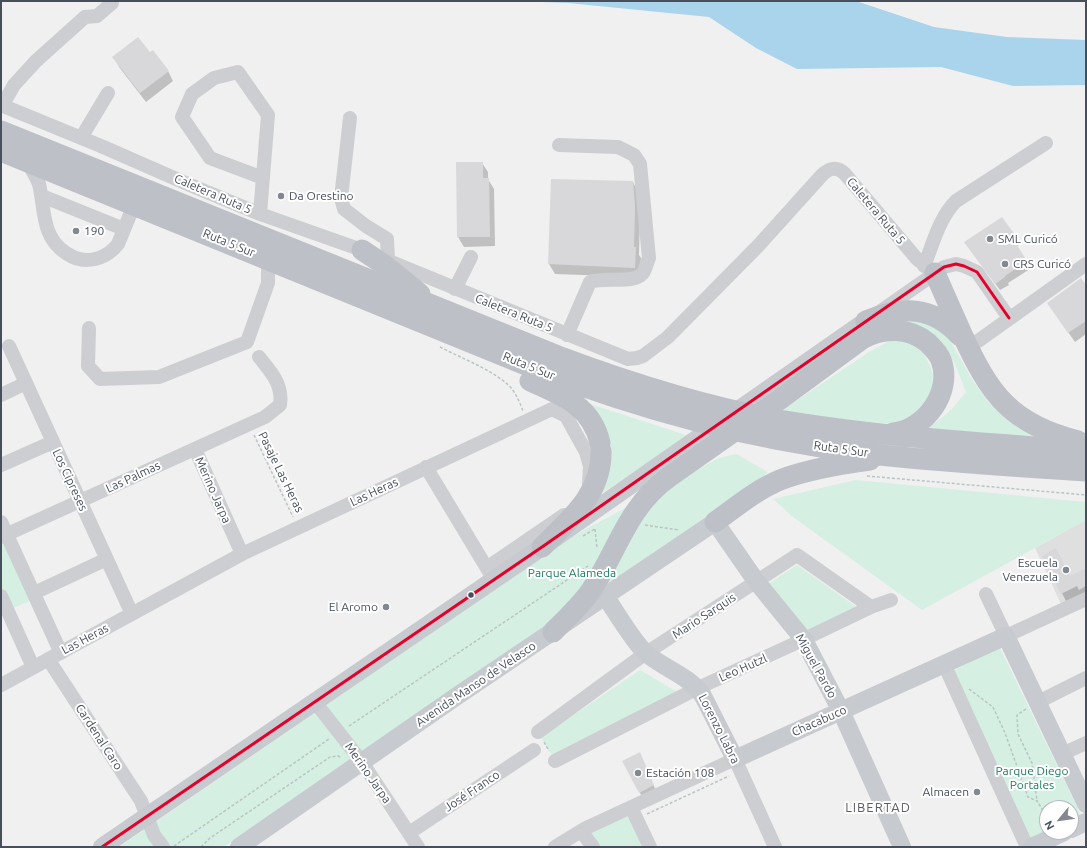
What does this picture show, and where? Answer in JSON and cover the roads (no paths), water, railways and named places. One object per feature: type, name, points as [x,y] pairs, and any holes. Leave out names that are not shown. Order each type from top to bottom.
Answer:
[{"type":"highway","name":"Ruta 5 Sur","points":[[1,131],[597,371],[671,395],[704,404],[779,420],[878,434],[1086,451]]},
{"type":"highway","name":"Ruta 5 Sur","points":[[1,151],[566,381],[618,399],[688,419],[753,434],[811,445],[902,457],[1086,472]]},
{"type":"highway","points":[[362,250],[383,264],[443,310]]},
{"type":"highway","points":[[925,266],[972,341],[976,364],[991,390],[1012,411],[1024,420],[1046,432],[1086,444]]},
{"type":"highway","points":[[372,302],[472,357],[565,397],[580,408],[595,428],[601,447],[599,475],[590,495],[577,511],[542,547]]},
{"type":"highway","points":[[866,321],[897,311],[918,311],[932,315],[945,322],[972,341]]},
{"type":"highway","points":[[553,632],[581,603],[598,580],[628,522],[647,496],[660,483],[779,400],[862,339],[885,330],[910,333],[918,336],[928,344],[937,353],[941,360],[943,376],[941,392],[932,409],[918,424],[895,433],[878,434]]},
{"type":"highway","points":[[707,527],[758,492],[780,480],[834,466],[869,460],[902,457]]},
{"type":"main road","points":[[102,847],[315,702],[491,574],[542,547],[866,321]]},
{"type":"main road","points":[[598,580],[707,527]]},
{"type":"main road","name":"Miguel Pardo","points":[[707,527],[756,581],[804,640],[841,711],[902,847]]},
{"type":"main road","name":"Lorenzo Labra","points":[[598,580],[638,644],[646,654],[698,688],[735,759]]},
{"type":"main road","name":"Avenida Manso de Velasco","points":[[238,847],[553,632]]},
{"type":"main road","points":[[1006,636],[1086,804]]},
{"type":"main road","name":"Chacabuco","points":[[735,759],[1006,636]]},
{"type":"main road","points":[[1032,847],[1052,840]]},
{"type":"street","points":[[2,106],[14,85],[36,61],[85,17],[96,16],[112,3]]},
{"type":"street","points":[[260,214],[263,178],[268,115],[238,72],[214,78],[192,94],[182,116],[210,158],[263,178]]},
{"type":"street","points":[[81,138],[108,93]]},
{"type":"street","name":"Caletera Ruta 5","points":[[2,106],[260,214],[362,250],[628,359],[637,358],[648,353],[668,337],[758,246],[822,175],[831,169],[840,170],[848,176],[925,266]]},
{"type":"street","points":[[350,118],[341,198],[344,209],[366,226],[387,239],[388,261]]},
{"type":"street","points":[[866,321],[916,286],[945,214],[956,201],[1046,142]]},
{"type":"street","points":[[559,145],[618,147],[634,155],[640,164],[649,258],[644,272],[635,279],[598,279],[590,282],[567,335]]},
{"type":"street","points":[[28,162],[38,182],[42,196],[44,221],[51,236],[59,248],[74,258],[86,260],[105,256],[118,244],[134,205]]},
{"type":"street","points":[[42,196],[124,229]]},
{"type":"street","points":[[455,288],[471,257]]},
{"type":"street","points":[[89,328],[88,366],[100,379],[159,377],[247,342],[268,282],[268,259]]},
{"type":"street","points":[[916,286],[918,273],[925,266],[944,267],[956,264],[964,266],[977,272],[1009,318]]},
{"type":"street","points":[[972,341],[1084,269]]},
{"type":"street","name":"Los Cipreses","points":[[9,346],[132,614]]},
{"type":"street","name":"Las Palmas","points":[[4,536],[264,417],[280,405],[280,389],[275,378],[258,357]]},
{"type":"street","points":[[1,395],[26,384]]},
{"type":"street","name":"Las Heras","points":[[1,685],[33,666],[61,653],[242,554],[552,409],[566,416],[586,452],[590,466],[587,489],[574,508],[491,574]]},
{"type":"street","points":[[1,466],[53,442]]},
{"type":"street","name":"Merino Jarpa","points":[[195,449],[242,554]]},
{"type":"street","points":[[426,468],[491,574]]},
{"type":"street","points":[[1,522],[4,536],[34,593],[61,653]]},
{"type":"street","name":"Mario Sarquis","points":[[538,732],[646,654],[797,555],[871,607]]},
{"type":"street","points":[[34,593],[107,559]]},
{"type":"street","points":[[986,594],[1006,636]]},
{"type":"street","points":[[1,596],[5,614],[33,666]]},
{"type":"street","name":"Chacabuco","points":[[1006,636],[1086,599]]},
{"type":"street","name":"Leo Hutzl","points":[[554,761],[698,688],[804,640],[871,607],[890,600]]},
{"type":"street","name":"Cardenal Caro","points":[[48,659],[141,801],[154,835],[163,847]]},
{"type":"street","points":[[944,664],[1027,847]]},
{"type":"street","points":[[1038,702],[1086,678]]},
{"type":"street","name":"Merino Jarpa","points":[[315,702],[339,732],[357,766],[409,833],[418,847]]},
{"type":"street","points":[[1062,754],[1086,743]]},
{"type":"street","name":"José Franco","points":[[409,833],[534,750]]},
{"type":"street","name":"Chacabuco","points":[[555,847],[581,831],[735,759]]},
{"type":"street","name":"Lorenzo Labra","points":[[735,759],[775,847]]},
{"type":"street","points":[[631,807],[650,847]]},
{"type":"street","points":[[581,831],[593,847]]},
{"type":"water","points":[[514,1],[856,1],[934,27],[1007,37],[1086,40],[1086,85],[1013,86],[941,67],[797,69],[756,48],[709,17],[568,3]]},
{"type":"place","name":"Da Orestino","points":[[281,196]]},
{"type":"place","name":"190","points":[[76,231]]},
{"type":"place","name":"SML Curicó","points":[[990,239]]},
{"type":"place","name":"CRS Curicó","points":[[1005,264]]},
{"type":"place","name":"Escuela Venezuela","points":[[1066,570]]},
{"type":"place","name":"El Aromo","points":[[386,607]]},
{"type":"place","name":"Estación 108","points":[[638,773]]},
{"type":"place","name":"Almacen","points":[[977,792]]},
{"type":"district","name":"LIBERTAD","points":[[878,808]]},
{"type":"park label","name":"Parque Alameda","points":[[572,573]]},
{"type":"park label","name":"Parque Diego Portales","points":[[1032,778]]}]
